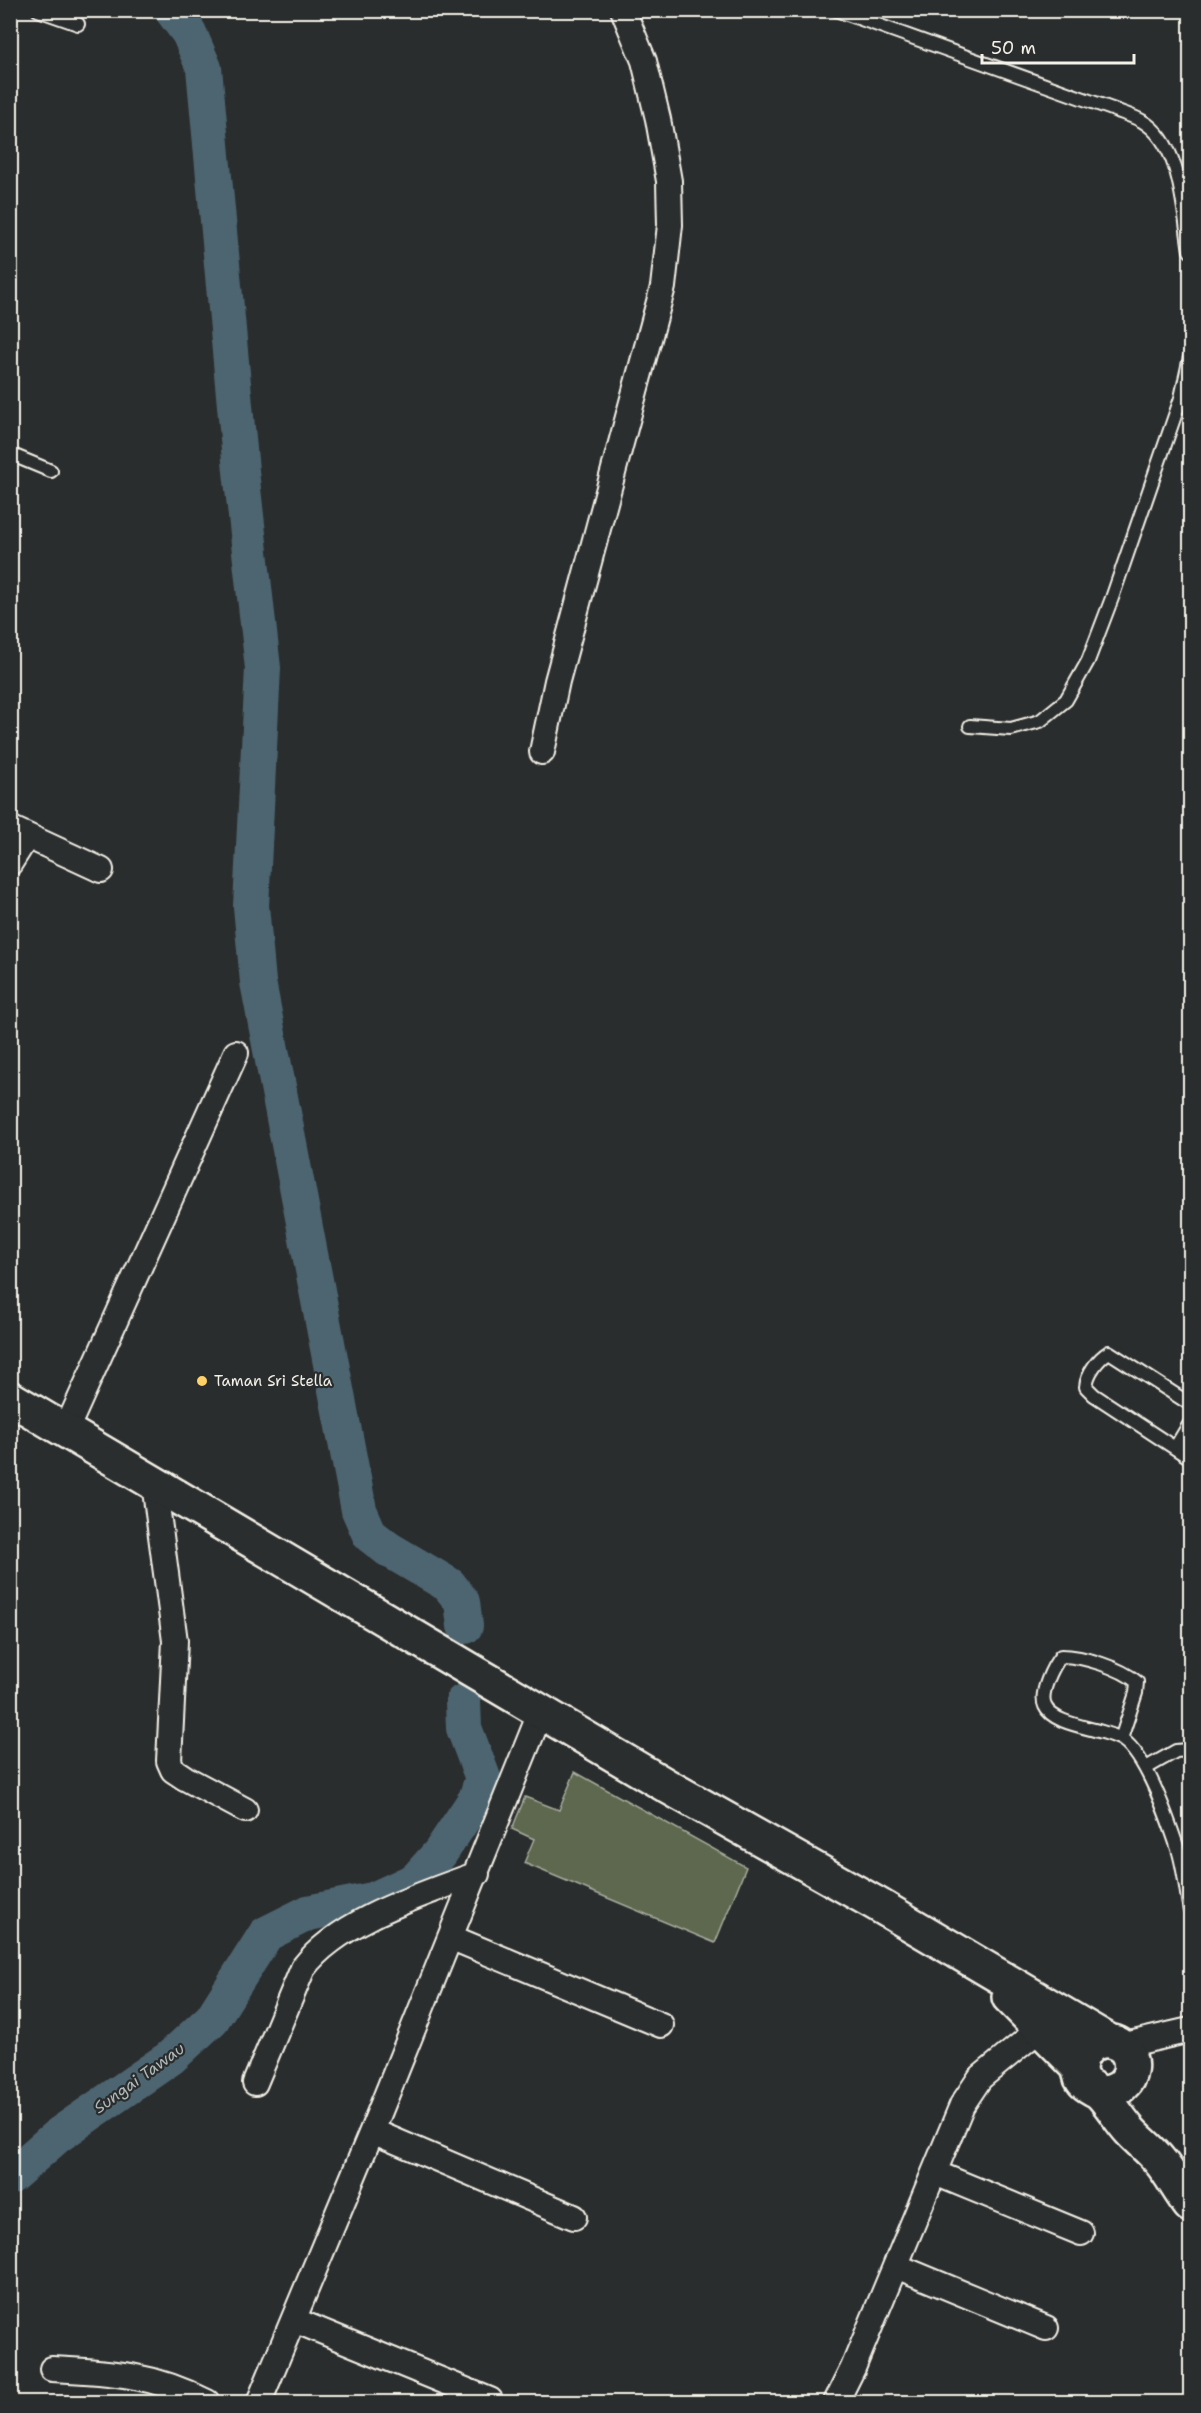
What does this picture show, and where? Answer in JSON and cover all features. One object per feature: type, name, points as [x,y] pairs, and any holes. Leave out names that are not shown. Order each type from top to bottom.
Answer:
[{"type":"street","points":[[542,752],[556,681],[663,287],[670,225],[669,181],[658,119],[644,61],[623,10]]},
{"type":"street","points":[[10,863],[19,832],[101,870]]},
{"type":"street","points":[[66,1430],[237,1053]]},
{"type":"street","points":[[10,1398],[667,1786],[967,1956],[1123,2058],[1160,2160]]},
{"type":"street","points":[[154,1483],[175,1641],[169,1761],[173,1770],[185,1778],[245,1810]]},
{"type":"street","points":[[259,2403],[477,1874],[541,1711]]},
{"type":"street","points":[[255,2083],[303,1968],[315,1953],[332,1939],[365,1920],[477,1874]]},
{"type":"street","points":[[450,1937],[661,2025]]},
{"type":"street","points":[[967,1956],[1079,2068],[1085,2084],[1100,2093],[1130,2130],[1160,2160],[1191,2205]]},
{"type":"street","points":[[836,2403],[896,2266],[962,2105],[980,2078],[1041,2028]]},
{"type":"street","points":[[1123,2058],[1191,2030]]},
{"type":"street","points":[[1079,2068],[1081,2057],[1088,2048],[1098,2042],[1123,2058]]},
{"type":"street","points":[[1100,2093],[1116,2091],[1123,2087],[1123,2058]]},
{"type":"street","points":[[372,2131],[574,2217]]},
{"type":"street","points":[[935,2173],[1081,2233]]},
{"type":"street","points":[[896,2266],[1046,2328]]},
{"type":"street","points":[[294,2320],[490,2400]]},
{"type":"street","points":[[52,2369],[114,2372],[153,2379],[207,2403]]},
{"type":"lane","points":[[38,10],[78,24]]},
{"type":"lane","points":[[836,10],[1143,122],[1163,140],[1175,166],[1191,251]]},
{"type":"lane","points":[[970,726],[1011,729],[1040,721],[1066,700],[1088,661],[1112,598],[1181,398],[1191,357]]},
{"type":"lane","points":[[10,454],[51,471]]},
{"type":"lane","points":[[1191,1404],[1109,1352],[1101,1356],[1087,1378],[1086,1387],[1094,1395],[1191,1458]]},
{"type":"lane","points":[[1175,1448],[1191,1423]]},
{"type":"lane","points":[[1121,1739],[1136,1694],[1137,1682],[1126,1673],[1071,1656],[1061,1656],[1053,1666],[1043,1697],[1045,1707],[1053,1716],[1121,1739],[1135,1751],[1146,1768],[1178,1850],[1191,1911]]},
{"type":"lane","points":[[1146,1768],[1176,1751],[1186,1750],[1191,1755]]},
{"type":"lane","points":[[1178,1850],[1191,1844]]},
{"type":"green space","points":[[575,1772],[746,1867],[715,1943],[524,1863],[534,1839],[512,1829],[525,1797],[559,1810]]},
{"type":"waterway","points":[[172,10],[189,33],[204,68],[241,471],[263,668],[251,906],[258,982],[359,1510],[370,1535],[388,1549],[449,1585],[462,1602],[465,1626]]},
{"type":"waterway","name":"Sungai Tawau","points":[[10,2177],[57,2136],[170,2058],[212,2019],[266,1934],[308,1913],[373,1900],[416,1880],[440,1853],[476,1799],[483,1778],[464,1728],[463,1702]]},
{"type":"place","name":"Taman Sri Stella","points":[[202,1381]]}]
